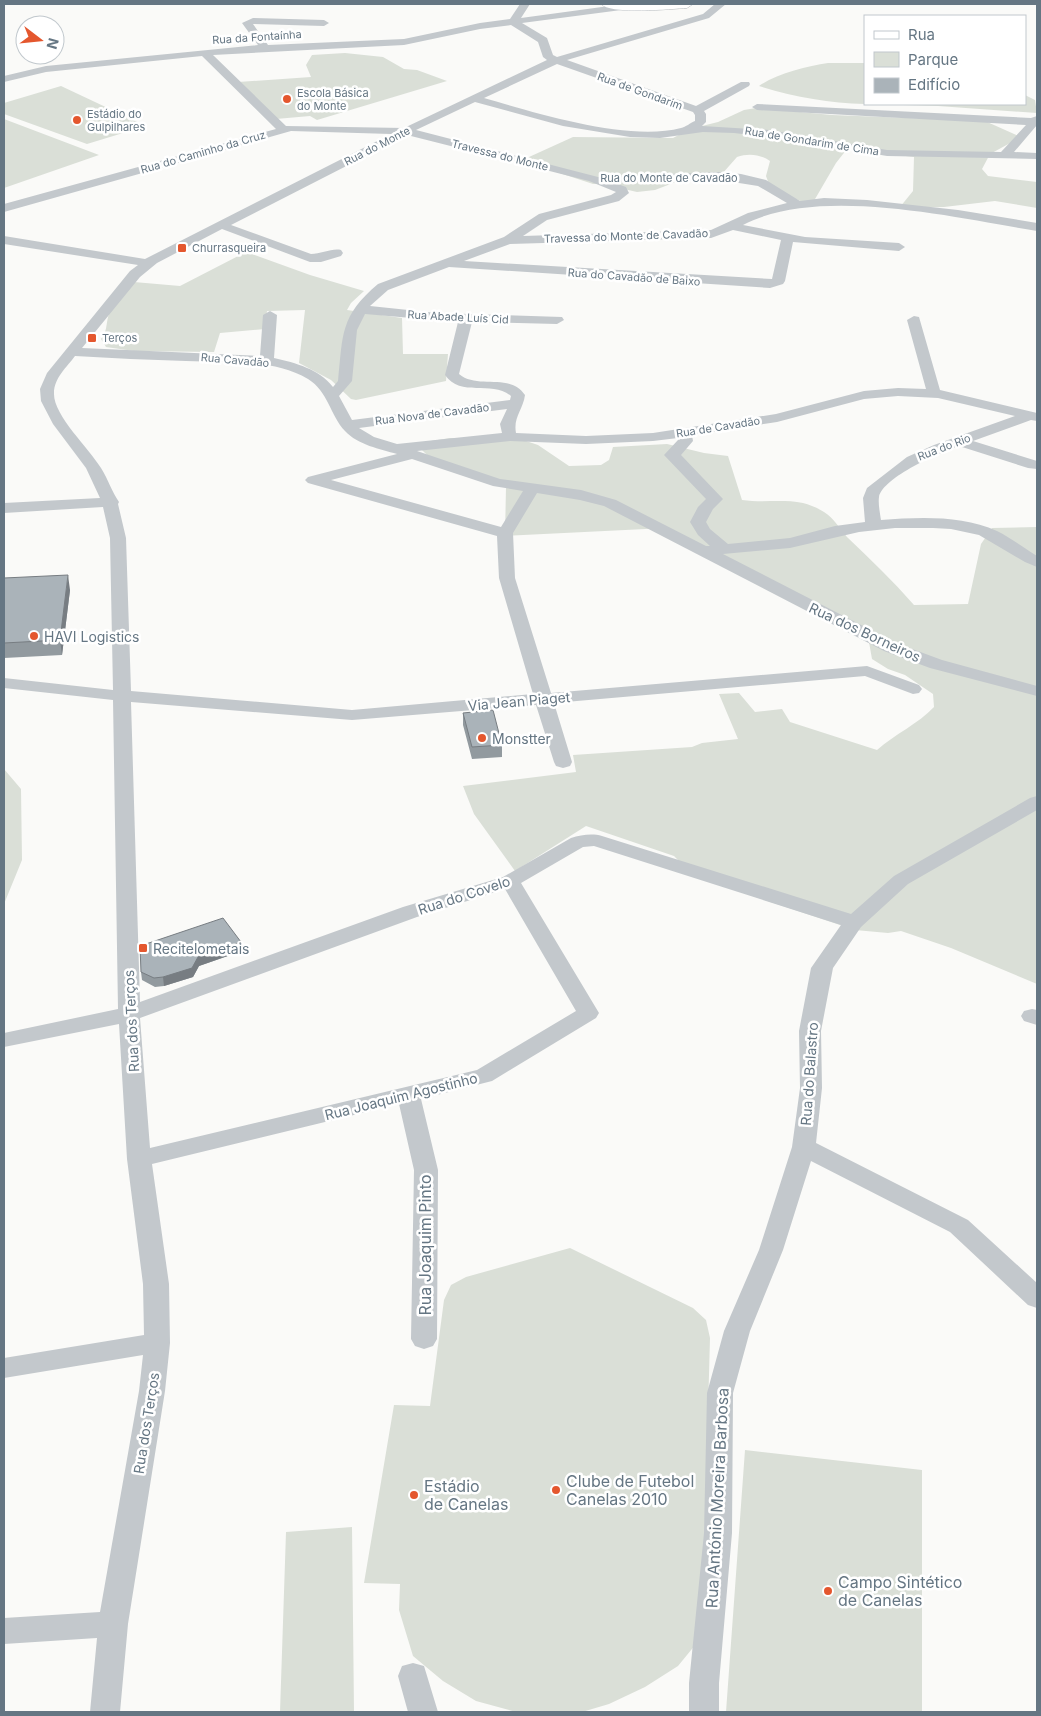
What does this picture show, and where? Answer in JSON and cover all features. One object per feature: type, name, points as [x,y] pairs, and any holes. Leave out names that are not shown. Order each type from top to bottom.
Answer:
[{"type":"main road","points":[[607,4],[629,6],[687,4]]},
{"type":"street","points":[[525,4],[512,22],[544,40],[548,57],[556,60]]},
{"type":"street","name":"Rua do Monte","points":[[72,352],[146,263],[406,131],[556,60],[706,16],[721,4]]},
{"type":"street","name":"Rua da Fontaínha","points":[[4,79],[46,69],[264,47],[404,42],[480,26],[629,6]]},
{"type":"street","points":[[264,47],[247,23],[253,21],[324,23]]},
{"type":"street","points":[[205,53],[283,129]]},
{"type":"street","name":"Rua de Gondarim","points":[[556,60],[697,110],[701,114],[700,122],[687,131]]},
{"type":"street","points":[[697,110],[745,84]]},
{"type":"street","name":"Rua de Gondarim de Cima","points":[[475,99],[554,122],[582,128],[654,135],[713,129],[754,131],[887,153],[1004,156]]},
{"type":"street","points":[[757,107],[1036,121]]},
{"type":"street","points":[[1004,156],[1036,121]]},
{"type":"street","name":"Rua do Caminho da Cruz","points":[[4,208],[283,129],[406,131]]},
{"type":"street","name":"Travessa do Monte","points":[[406,131],[594,179]]},
{"type":"street","points":[[1004,156],[1037,156]]},
{"type":"street","points":[[1004,156],[1037,164]]},
{"type":"street","name":"Rua do Monte de Cavadão","points":[[594,179],[720,176],[741,178],[762,183],[798,205]]},
{"type":"street","points":[[332,394],[345,382],[350,330],[360,309],[373,294],[383,286],[508,240],[543,217],[616,198],[623,193],[617,187],[594,179]]},
{"type":"street","name":"Travessa do Monte de Cavadão","points":[[508,240],[692,236],[719,232],[751,216],[798,205],[839,202],[868,203],[1037,227]]},
{"type":"street","points":[[221,225],[307,257],[317,258],[337,253]]},
{"type":"street","points":[[731,226],[819,243],[900,248]]},
{"type":"street","name":"Rua do Cavadão de Baixo","points":[[446,263],[583,274],[770,284],[778,281],[788,238]]},
{"type":"street","points":[[4,240],[146,263]]},
{"type":"street","name":"Rua Abade Luís Cid","points":[[360,309],[466,319],[557,320]]},
{"type":"street","points":[[267,362],[270,315]]},
{"type":"street","points":[[466,319],[460,334],[452,375],[457,380],[463,382],[499,385],[515,390],[518,395],[517,403],[507,424],[510,437]]},
{"type":"street","points":[[914,320],[934,394]]},
{"type":"street","name":"Rua Cavadão","points":[[72,352],[220,358],[267,362],[308,373],[322,382],[332,394],[348,425],[360,435],[393,449],[498,483],[532,489]]},
{"type":"street","name":"Rua dos Terços","points":[[72,352],[52,376],[46,389],[47,400],[54,413],[90,460],[111,502],[118,538],[129,1014],[139,1159],[156,1284],[157,1343],[152,1391],[113,1624],[105,1712]]},
{"type":"street","name":"Rua de Cavadão","points":[[393,449],[510,437],[609,440],[684,432],[777,418],[881,393],[934,394],[1033,417]]},
{"type":"street","name":"Rua Nova de Cavadão","points":[[348,425],[517,403]]},
{"type":"street","name":"Rua do Rio","points":[[874,526],[871,498],[875,488],[912,460],[959,441],[1033,417]]},
{"type":"street","points":[[684,432],[686,441],[672,455],[715,499],[706,507],[698,522],[704,532],[724,549]]},
{"type":"street","points":[[959,441],[1033,465]]},
{"type":"street","points":[[412,455],[313,480],[505,533]]},
{"type":"street","points":[[532,489],[505,533],[507,578],[563,762]]},
{"type":"street","name":"Rua dos Borneiros","points":[[532,489],[581,495],[610,502],[890,647],[936,664],[1037,691]]},
{"type":"street","points":[[4,508],[111,502]]},
{"type":"street","points":[[702,551],[792,542],[841,530],[874,526],[955,524],[1001,539],[1037,562]]},
{"type":"street","name":"Via Jean Piaget","points":[[4,683],[122,696],[352,715],[867,671],[913,689]]},
{"type":"street","name":"Rua do Balastro","points":[[804,1147],[811,1088],[810,1031],[822,968],[854,922],[901,880],[1037,802]]},
{"type":"street","name":"Rua do Covelo","points":[[4,1040],[129,1014],[410,912],[510,881],[578,842],[595,840],[854,922]]},
{"type":"street","name":"Rua Joaquim Agostinho","points":[[139,1159],[484,1076],[588,1013],[510,881]]},
{"type":"street","name":"Rua Joaquim Pinto","points":[[408,1094],[426,1170],[424,1339]]},
{"type":"street","points":[[804,1147],[959,1226],[1037,1298]]},
{"type":"street","name":"Rua António Moreira Barbosa","points":[[704,1712],[704,1683],[718,1533],[720,1393],[737,1331],[771,1250],[804,1147]]},
{"type":"street","points":[[4,1368],[157,1343]]},
{"type":"street","points":[[4,1631],[113,1624]]},
{"type":"street","points":[[414,1676],[423,1712]]},
{"type":"green space","points":[[345,53],[383,57],[404,69],[417,70],[447,81],[317,120],[310,116],[276,119],[238,82],[311,77],[306,65],[312,55]]},
{"type":"green space","points":[[828,63],[864,63],[864,104],[812,99],[759,86],[792,71]]},
{"type":"green space","name":"Estádio do Gulpilhares","points":[[61,86],[146,126],[87,144],[4,114],[4,103]]},
{"type":"green space","points":[[1026,96],[1035,100],[1037,113],[904,105],[1026,105]]},
{"type":"green space","points":[[756,108],[832,115],[985,121],[1021,137],[990,154],[982,169],[988,176],[1037,182],[1037,208],[995,201],[944,207],[901,208],[913,191],[914,157],[847,149],[836,163],[811,206],[770,187],[766,176],[770,161],[754,155],[737,157],[722,174],[681,180],[655,190],[637,192],[611,184],[593,184],[526,162],[529,157],[573,137],[673,138],[690,129],[718,122],[744,110]]},
{"type":"green space","name":"Estádio do Gulpilhares","points":[[4,119],[99,155],[4,188]]},
{"type":"green space","points":[[246,252],[310,275],[364,291],[351,303],[347,310],[402,318],[403,354],[448,354],[446,381],[356,400],[351,399],[331,380],[299,363],[305,310],[267,311],[265,329],[220,333],[214,352],[134,351],[106,347],[101,339],[112,307],[134,282],[180,286]]},
{"type":"green space","points":[[450,438],[517,438],[538,445],[569,466],[601,465],[609,460],[613,447],[667,444],[704,453],[728,456],[742,500],[803,503],[822,511],[831,517],[847,537],[914,605],[968,604],[981,544],[992,528],[1037,527],[1037,984],[951,948],[901,931],[888,933],[855,930],[738,891],[689,871],[674,856],[586,826],[515,871],[474,814],[463,786],[576,772],[573,755],[692,747],[702,743],[738,739],[719,694],[739,693],[755,712],[782,709],[790,722],[877,750],[921,719],[934,707],[933,694],[905,675],[888,669],[872,659],[867,631],[666,528],[505,536],[506,487],[429,457],[421,449],[425,442]]},
{"type":"green space","points":[[4,769],[21,789],[22,860],[4,904]]},
{"type":"green space","points":[[570,1248],[693,1308],[706,1320],[710,1338],[702,1629],[696,1644],[678,1666],[645,1687],[609,1704],[582,1712],[516,1712],[476,1701],[443,1681],[413,1656],[399,1610],[400,1584],[364,1583],[394,1405],[430,1406],[444,1300],[451,1285],[466,1277]]},
{"type":"green space","name":"Campo Sintético de Canelas","points":[[745,1450],[922,1470],[922,1712],[726,1712]]},
{"type":"green space","points":[[352,1527],[354,1712],[280,1712],[286,1532]]},
{"type":"building","name":"HAVI Logistics","points":[[68,575],[60,640],[4,643],[4,578]]},
{"type":"building","points":[[493,710],[502,745],[472,747],[463,713]]},
{"type":"building","points":[[223,918],[241,942],[198,957],[192,968],[163,977],[154,978],[141,972],[140,946]]},
{"type":"place","name":"Escola Básica do Monte","points":[[287,99]]},
{"type":"place","name":"Estádio do Gulpilhares","points":[[77,120]]},
{"type":"place","name":"Churrasqueira","points":[[182,248]]},
{"type":"place","name":"Terços","points":[[92,338]]},
{"type":"place","name":"HAVI Logistics","points":[[34,636]]},
{"type":"place","name":"Monstter","points":[[482,738]]},
{"type":"place","name":"Recitelometais","points":[[143,948]]},
{"type":"place","name":"Clube de Futebol Canelas 2010","points":[[556,1490]]},
{"type":"place","name":"Estádio de Canelas","points":[[414,1495]]},
{"type":"place","name":"Campo Sintético de Canelas","points":[[828,1591]]}]
